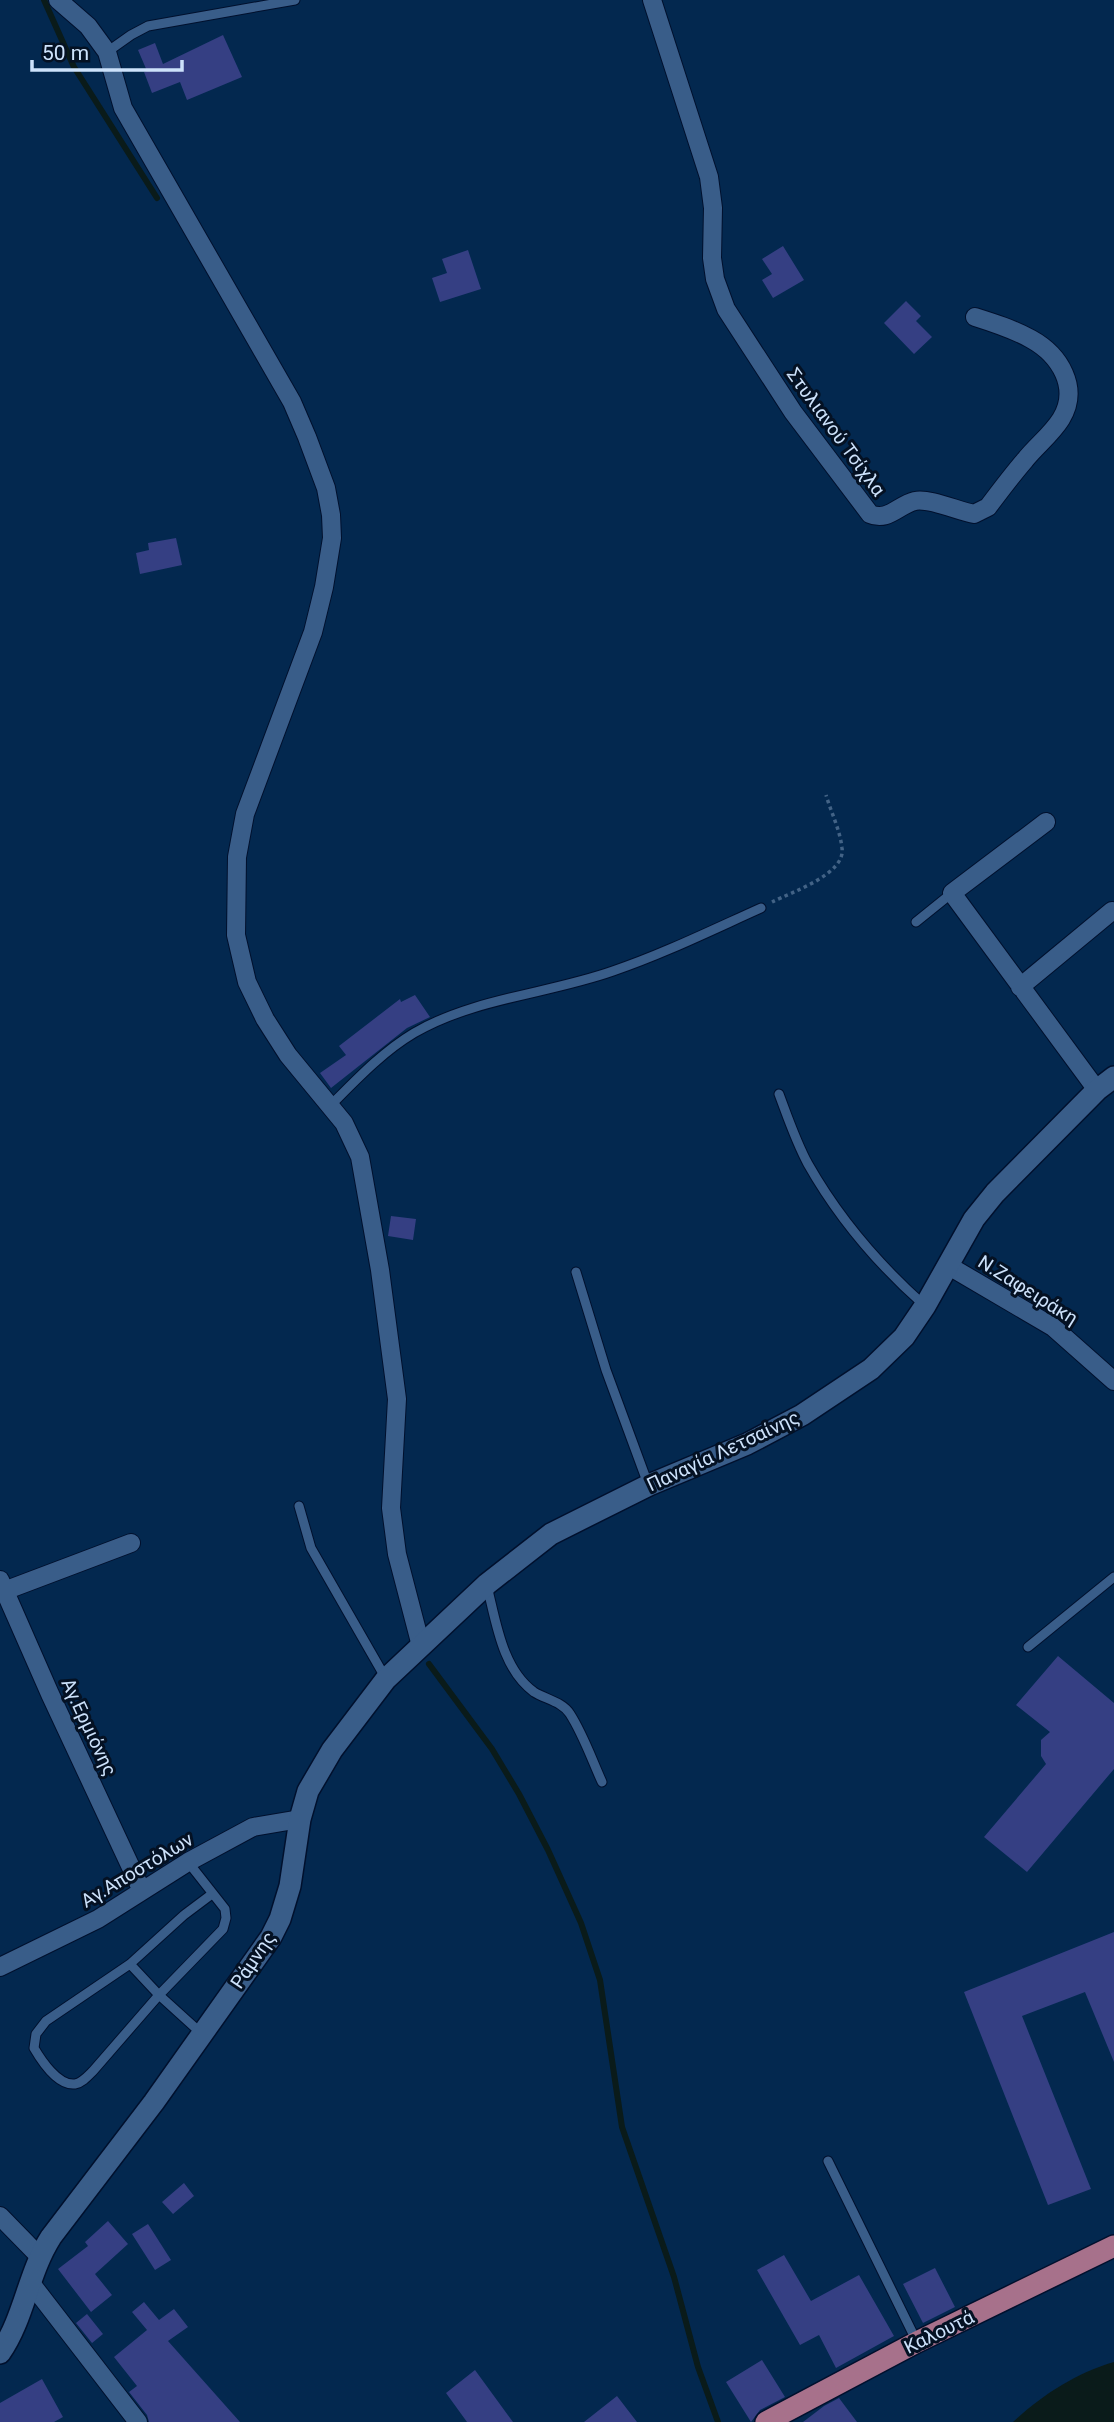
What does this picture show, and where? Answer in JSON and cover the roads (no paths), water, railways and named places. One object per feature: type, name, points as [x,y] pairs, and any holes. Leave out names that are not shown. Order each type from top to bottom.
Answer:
[{"type":"main road","name":"Παναγία Λετσαίνης","points":[[421,1646],[487,1584],[551,1534],[649,1485],[747,1444],[833,1396],[886,1357],[925,1306],[974,1219],[995,1193],[1106,1084]]},
{"type":"main road","name":"Ράμνης","points":[[0,2353],[8,2340],[39,2256],[257,1958],[280,1919],[290,1886],[300,1819],[308,1791],[323,1763],[386,1679],[421,1646]]},
{"type":"main road","name":"Καλουτά","points":[[766,2422],[916,2342],[1114,2246]]},
{"type":"street","points":[[58,0],[88,26],[107,52],[123,108],[292,402],[318,466],[328,502],[332,538],[319,609],[245,814],[237,858],[235,901],[238,946],[251,994],[288,1055],[350,1134],[360,1157],[392,1348],[397,1399],[392,1520],[397,1555],[421,1646]]},
{"type":"street","name":"Στυλιανού Τσίχλα","points":[[652,0],[709,177],[713,208],[712,258],[719,295],[793,412],[870,514],[877,518],[915,501],[925,501],[974,514],[981,512],[1062,418],[1070,385],[1063,370],[1033,340],[975,317]]},
{"type":"street","points":[[952,893],[1046,822]]},
{"type":"street","name":"Παναγία Λετσαίνης","points":[[952,893],[1020,987],[1106,1084]]},
{"type":"street","points":[[1020,987],[1112,911]]},
{"type":"street","name":"Ν.Ζαφειράκη","points":[[949,1266],[1053,1328],[1114,1381]]},
{"type":"street","points":[[3,1594],[131,1543]]},
{"type":"street","name":"Αγ.Ερμιόνης","points":[[3,1594],[142,1891]]},
{"type":"street","name":"Αγ.Αποστόλων","points":[[0,1968],[98,1919],[188,1862],[253,1827],[300,1819]]},
{"type":"street","points":[[0,2216],[39,2256]]},
{"type":"street","points":[[30,2281],[135,2421]]},
{"type":"lane","points":[[107,52],[148,26],[295,0]]},
{"type":"lane","points":[[916,922],[952,893]]},
{"type":"lane","points":[[329,1107],[372,1066],[415,1032],[478,1006],[613,971],[761,908]]},
{"type":"lane","points":[[779,1094],[794,1136],[809,1165],[849,1224],[896,1279],[925,1306]]},
{"type":"lane","points":[[576,1272],[606,1370],[649,1485]]},
{"type":"lane","points":[[299,1506],[311,1548],[386,1679]]},
{"type":"lane","points":[[1028,1647],[1114,1577]]},
{"type":"lane","points":[[487,1584],[501,1642],[510,1661],[524,1683],[569,1712],[602,1782]]},
{"type":"lane","points":[[188,1862],[225,1909],[223,1929],[81,2082],[73,2084],[63,2081],[42,2061],[34,2048],[36,2034],[46,2021],[130,1964],[184,1915],[212,1894]]},
{"type":"lane","points":[[130,1964],[201,2033]]},
{"type":"lane","points":[[828,2161],[916,2342]]},
{"type":"waterway","points":[[44,0],[74,67],[157,198]]},
{"type":"waterway","points":[[429,1664],[492,1749],[519,1794],[581,1923],[600,1980],[622,2127],[674,2277],[698,2367],[718,2422]]}]
